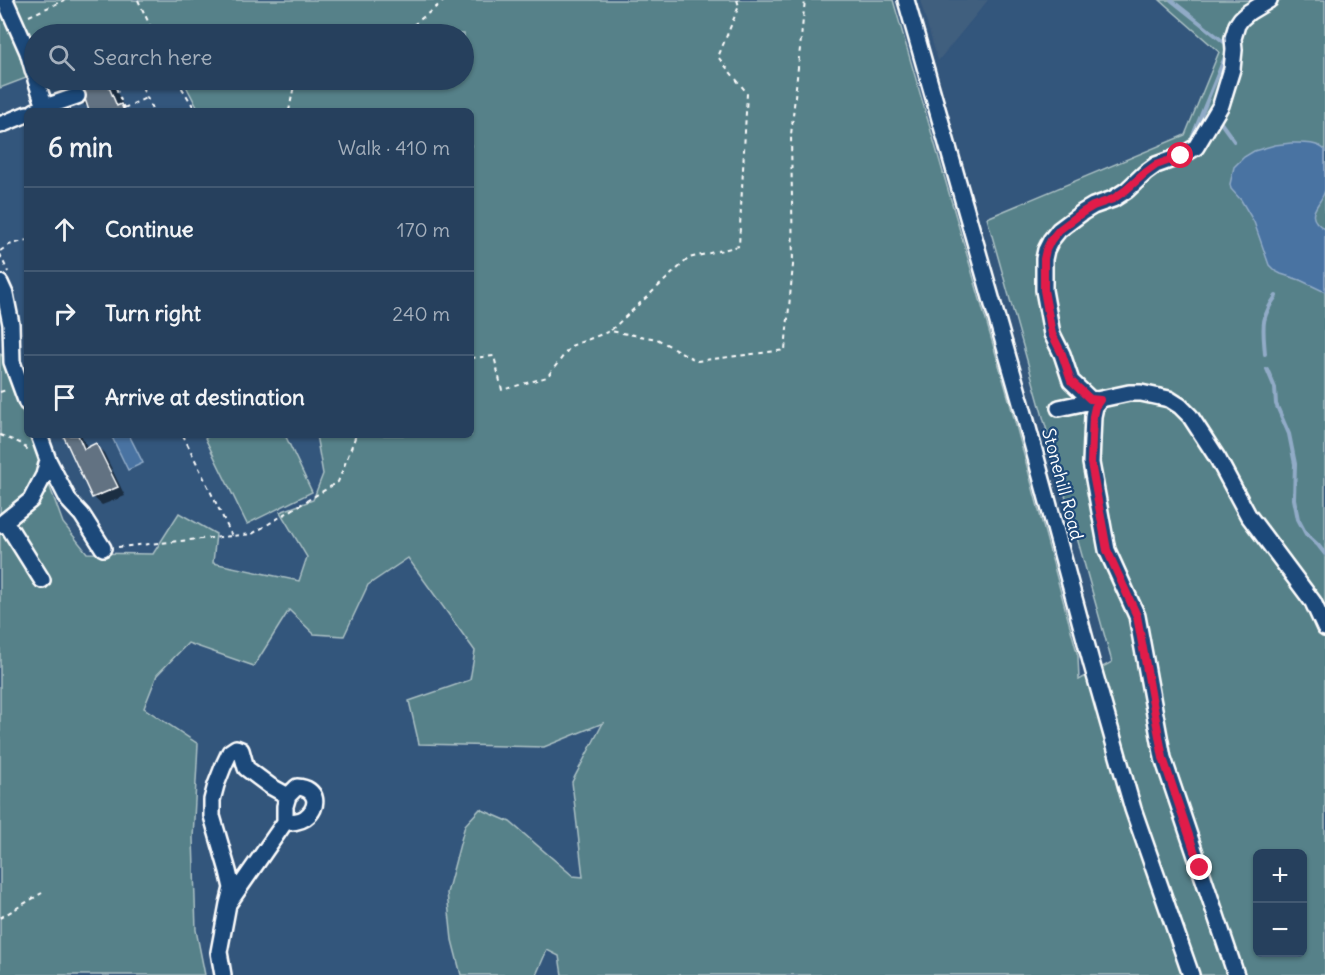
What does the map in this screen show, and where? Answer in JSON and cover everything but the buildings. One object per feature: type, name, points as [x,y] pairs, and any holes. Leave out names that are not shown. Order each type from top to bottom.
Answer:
[{"type":"street","points":[[5,0],[24,43]]},
{"type":"street","name":"Stonehill Road","points":[[906,0],[1025,417],[1133,809],[1191,975]]},
{"type":"street","points":[[1100,400],[1090,399],[1071,381],[1052,334],[1044,290],[1046,250],[1059,230],[1083,212],[1113,199],[1156,165],[1181,156],[1196,147],[1221,105],[1232,69],[1233,38],[1237,25],[1249,12],[1269,0]]},
{"type":"street","points":[[37,90],[40,108]]},
{"type":"street","points":[[43,108],[77,96]]},
{"type":"street","points":[[0,125],[24,115]]},
{"type":"street","points":[[0,283],[5,294],[11,324],[12,362],[24,395]]},
{"type":"street","points":[[1059,408],[1130,393],[1155,395],[1169,399],[1180,406],[1190,416],[1218,459],[1248,515],[1313,602],[1325,628]]},
{"type":"street","points":[[1100,400],[1093,416],[1091,463],[1107,550],[1137,616],[1163,758],[1236,975]]},
{"type":"street","points":[[40,438],[48,460],[69,501],[82,515],[103,548]]},
{"type":"street","points":[[42,580],[3,523],[31,500],[44,475],[48,460]]},
{"type":"street","points":[[1234,502],[1257,537]]},
{"type":"street","points":[[223,975],[219,952],[232,888],[212,816],[212,800],[216,784],[230,752],[236,748],[241,750],[246,768],[270,786],[288,795]]},
{"type":"street","points":[[228,904],[285,822],[288,795],[297,787],[314,793],[314,807],[311,813],[295,822],[285,822]]},
{"type":"path","points":[[15,23],[65,0]]},
{"type":"path","points":[[138,0],[149,24]]},
{"type":"path","points":[[415,24],[445,0]]},
{"type":"path","points":[[474,358],[494,356],[502,390],[547,377],[571,346],[610,331],[689,258],[739,246],[747,93],[718,57],[739,6],[737,0]]},
{"type":"path","points":[[610,331],[657,339],[697,362],[785,350],[793,265],[791,135],[805,0]]},
{"type":"path","points":[[117,90],[124,108]]},
{"type":"path","points":[[144,90],[152,108]]},
{"type":"path","points":[[183,90],[194,108]]},
{"type":"path","points":[[290,108],[293,90]]},
{"type":"path","points":[[126,108],[147,97]]},
{"type":"path","points":[[0,250],[9,245],[24,242]]},
{"type":"path","points":[[0,435],[27,448],[33,456],[48,460]]},
{"type":"path","points":[[184,438],[232,536]]},
{"type":"path","points":[[103,548],[252,534],[338,482],[355,438]]},
{"type":"path","points":[[0,918],[42,893]]},
{"type":"shaded area","points":[[920,0],[988,0],[938,61]]},
{"type":"shaded area","points":[[1291,143],[1314,144],[1325,150],[1325,189],[1313,214],[1318,224],[1325,229],[1325,292],[1281,274],[1269,265],[1254,222],[1241,200],[1231,189],[1234,167],[1244,157],[1254,151]]},
{"type":"shaded area","points":[[112,438],[130,438],[143,463],[128,470]]},
{"type":"green space","points":[[0,0],[893,0],[1010,403],[1078,656],[1079,680],[1112,662],[987,218],[1185,135],[1219,52],[1160,0],[1325,0],[1325,975],[562,975],[559,956],[547,950],[536,975],[461,975],[452,940],[447,893],[465,825],[480,809],[510,822],[573,876],[583,877],[572,782],[603,723],[544,747],[419,744],[409,701],[470,680],[475,651],[408,558],[368,585],[344,636],[314,634],[289,610],[254,666],[188,643],[157,675],[144,708],[198,744],[193,838],[196,930],[205,975],[0,975],[0,354],[24,415],[24,438],[32,438],[63,523],[87,553],[153,554],[179,513],[216,534],[213,563],[299,581],[307,557],[280,512],[313,500],[323,474],[317,438],[474,438],[474,108],[197,108],[188,90],[474,90],[474,24],[24,24],[24,79],[0,88]]},
{"type":"green space","points":[[205,438],[286,438],[312,492],[247,524]]},
{"type":"waterway","points":[[1171,0],[1229,46]]},
{"type":"waterway","points":[[1191,140],[1227,52]]},
{"type":"waterway","points":[[1221,123],[1234,141]]},
{"type":"waterway","points":[[1265,354],[1265,317],[1276,296]]},
{"type":"waterway","points":[[1267,369],[1275,388],[1276,404],[1289,434],[1295,464],[1294,499],[1298,519],[1306,534],[1325,554]]},
{"type":"route","points":[[1181,156],[1156,165],[1113,199],[1093,206],[1059,230],[1046,250],[1044,290],[1052,334],[1071,381],[1090,399],[1100,400],[1093,416],[1091,463],[1107,550],[1137,616],[1163,758],[1200,868]]}]
